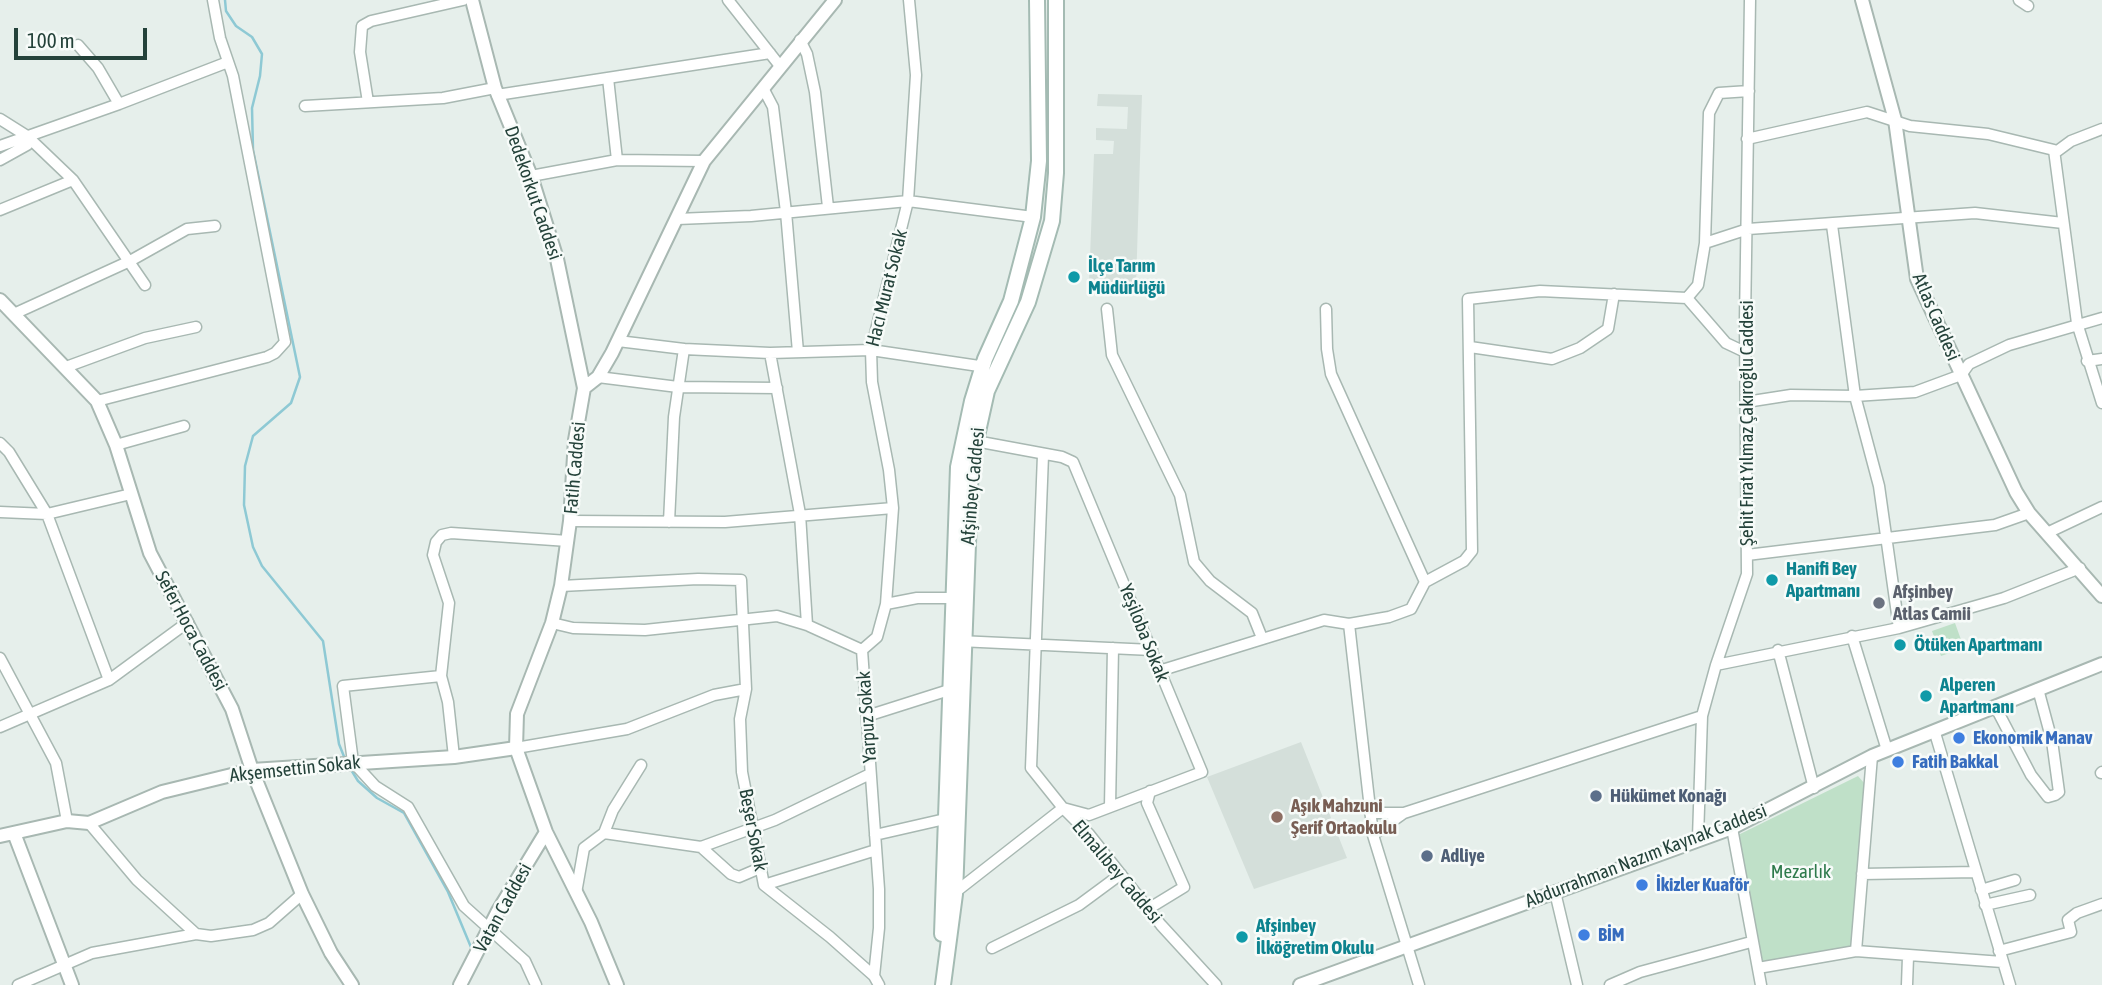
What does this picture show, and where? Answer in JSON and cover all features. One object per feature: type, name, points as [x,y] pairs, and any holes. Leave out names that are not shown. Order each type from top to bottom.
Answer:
[{"type":"main road","name":"Afşinbey Caddesi","points":[[949,894],[945,819],[949,690],[957,641],[953,598],[969,440],[985,359],[1012,301],[1033,217],[1039,161],[1037,0]]},
{"type":"main road","name":"Afşinbey Caddesi","points":[[942,985],[949,894],[957,641],[969,440],[987,391],[1028,302],[1052,221],[1056,173],[1056,0]]},
{"type":"street","points":[[97,401],[267,357],[285,342],[213,0]]},
{"type":"street","points":[[368,102],[360,52],[362,26],[371,21],[463,0]]},
{"type":"street","name":"Dedekorkut Caddesi","points":[[472,0],[496,91],[531,176],[566,297],[584,388]]},
{"type":"street","points":[[728,0],[779,66]]},
{"type":"street","points":[[584,388],[598,377],[618,341],[704,161],[835,0]]},
{"type":"street","name":"Hacı Murat Sokak","points":[[862,650],[877,637],[887,604],[893,508],[889,470],[872,382],[871,350],[908,201],[914,141],[916,75],[909,0]]},
{"type":"street","name":"Şehit Fırat Yılmaz Çakıroğlu Caddesi","points":[[1699,838],[1702,716],[1747,574],[1745,352],[1750,0]]},
{"type":"street","name":"Atlas Caddesi","points":[[1862,0],[1895,120],[1917,279],[2006,472],[2029,513],[2102,596]]},
{"type":"street","points":[[800,40],[807,54],[816,92],[828,207]]},
{"type":"street","points":[[78,45],[98,68],[119,104]]},
{"type":"street","points":[[304,106],[443,98],[608,78],[770,53]]},
{"type":"street","points":[[0,146],[228,62]]},
{"type":"street","points":[[608,78],[617,160]]},
{"type":"street","points":[[763,88],[772,107],[786,212],[798,352]]},
{"type":"street","points":[[1687,298],[1698,285],[1704,243],[1709,113],[1718,93],[1749,91]]},
{"type":"street","points":[[1747,139],[1867,112],[1910,126],[1988,134],[2056,152]]},
{"type":"street","points":[[0,118],[27,136],[73,180],[145,285]]},
{"type":"street","points":[[2056,152],[2071,141],[2102,129]]},
{"type":"street","points":[[0,160],[27,145],[27,136]]},
{"type":"street","points":[[2056,152],[2077,323],[2102,403]]},
{"type":"street","points":[[531,176],[617,160],[704,161]]},
{"type":"street","points":[[0,210],[73,180]]},
{"type":"street","points":[[677,219],[908,201],[1033,217]]},
{"type":"street","points":[[1704,243],[1748,229],[1975,213],[2063,223]]},
{"type":"street","points":[[1832,225],[1855,396],[1879,486],[1884,538],[1895,581],[1899,628]]},
{"type":"street","points":[[16,313],[130,261],[187,229],[215,226]]},
{"type":"street","points":[[1159,671],[1324,620],[1349,624],[1389,617],[1410,609],[1425,582],[1464,561],[1472,551],[1468,299],[1540,290],[1687,298],[1726,343],[1745,352]]},
{"type":"street","points":[[1470,347],[1552,359],[1580,348],[1608,329],[1614,294]]},
{"type":"street","name":"Sefer Hoca Caddesi","points":[[0,300],[16,313],[97,401],[116,445],[150,553],[232,709],[252,771],[302,894],[331,953],[352,985]]},
{"type":"street","points":[[1107,309],[1112,355],[1180,495],[1194,562],[1210,581],[1252,613],[1262,638]]},
{"type":"street","points":[[1326,309],[1326,349],[1331,374],[1425,582]]},
{"type":"street","points":[[1746,402],[1791,395],[1855,396],[1914,392],[1961,375],[1969,364],[2009,345],[2077,323],[2102,318]]},
{"type":"street","points":[[66,367],[145,338],[196,327]]},
{"type":"street","points":[[618,341],[684,349],[770,353],[871,350],[979,366],[985,359]]},
{"type":"street","points":[[669,522],[670,454],[684,349]]},
{"type":"street","points":[[770,353],[800,514],[807,625]]},
{"type":"street","points":[[2087,361],[2102,359]]},
{"type":"street","points":[[598,377],[678,387],[777,388]]},
{"type":"street","name":"Fatih Caddesi","points":[[584,388],[577,426],[570,521],[561,586],[552,623],[517,714],[516,748],[546,832],[617,985]]},
{"type":"street","points":[[116,445],[184,426]]},
{"type":"street","name":"Yeşiloba Sokak","points":[[969,440],[1073,462],[1202,772],[1089,815]]},
{"type":"street","points":[[0,443],[9,452],[47,514],[109,680]]},
{"type":"street","points":[[1043,455],[1031,768],[1062,808],[1089,815],[1089,834]]},
{"type":"street","points":[[0,512],[47,514],[131,494]]},
{"type":"street","points":[[2048,533],[2102,507]]},
{"type":"street","points":[[570,521],[725,522],[893,508]]},
{"type":"street","points":[[1747,555],[1994,525],[2029,513]]},
{"type":"street","points":[[454,757],[448,702],[441,676],[449,603],[433,555],[436,542],[442,535],[451,533],[568,541]]},
{"type":"street","points":[[1716,665],[1778,650],[1899,628],[2004,598],[2080,568]]},
{"type":"street","name":"Beşer Sokak","points":[[561,586],[698,579],[741,580],[746,689],[740,719],[741,772],[764,885],[877,980]]},
{"type":"street","points":[[887,604],[917,598],[953,598]]},
{"type":"street","name":"Yarpuz Sokak","points":[[552,623],[573,628],[645,630],[777,616],[807,625],[862,650],[876,835],[879,928],[877,980]]},
{"type":"street","points":[[0,727],[29,712],[109,680],[188,622]]},
{"type":"street","points":[[1349,624],[1373,835],[1419,985]]},
{"type":"street","points":[[1852,636],[1887,750]]},
{"type":"street","points":[[957,641],[1152,650]]},
{"type":"street","points":[[1110,806],[1112,648]]},
{"type":"street","points":[[1778,650],[1814,788]]},
{"type":"street","points":[[0,658],[56,763],[67,821]]},
{"type":"street","name":"Abdurrahman Nazım Kaynak Caddesi","points":[[1300,985],[1406,944],[1732,828],[1814,788],[1872,755],[1935,733],[2102,664]]},
{"type":"street","points":[[441,676],[343,686],[353,762],[375,786],[408,807],[464,906],[525,961],[536,985]]},
{"type":"street","points":[[516,748],[627,729],[714,695],[746,689]]},
{"type":"street","points":[[1996,708],[2031,775],[2048,797],[2055,795],[2059,792],[2052,741],[2038,689]]},
{"type":"street","points":[[867,716],[949,690]]},
{"type":"street","points":[[1373,835],[1404,813],[1702,716]]},
{"type":"street","points":[[1935,733],[2010,985]]},
{"type":"street","name":"Akşemsettin Sokak","points":[[0,836],[67,821],[89,823],[162,792],[252,771],[454,757],[516,748]]},
{"type":"street","points":[[1856,951],[1872,755]]},
{"type":"street","points":[[576,893],[584,848],[604,833],[613,810],[641,765]]},
{"type":"street","points":[[604,833],[701,848],[870,774]]},
{"type":"street","points":[[1148,909],[1184,887],[1147,803],[1150,791]]},
{"type":"street","name":"Elmalıbey Caddesi","points":[[949,894],[1062,808],[1089,834],[1148,909],[1216,985]]},
{"type":"street","points":[[1370,813],[1404,813]]},
{"type":"street","points":[[876,835],[945,819]]},
{"type":"street","points":[[89,823],[137,880],[196,934]]},
{"type":"street","points":[[1732,828],[1760,985]]},
{"type":"street","name":"Vatan Caddesi","points":[[460,985],[546,832]]},
{"type":"street","points":[[13,833],[72,985]]},
{"type":"street","points":[[701,848],[731,874],[739,877],[760,868]]},
{"type":"street","points":[[764,885],[876,850]]},
{"type":"street","points":[[1862,874],[1976,872]]},
{"type":"street","points":[[992,948],[1079,905],[1121,874]]},
{"type":"street","points":[[1981,890],[2015,880]]},
{"type":"street","points":[[1555,892],[1577,985]]},
{"type":"street","points":[[18,985],[92,953],[196,934],[211,936],[253,930],[269,923],[302,894]]},
{"type":"street","points":[[1985,905],[2030,895]]},
{"type":"street","points":[[1758,968],[1856,951],[1908,957],[2001,956],[2071,932],[2068,920],[2077,913],[2102,904]]},
{"type":"street","points":[[1610,985],[1640,972],[1751,942]]},
{"type":"street","points":[[1907,985],[1908,957]]},
{"type":"shaded area","points":[[1098,94],[1142,95],[1136,285],[1089,283],[1094,154],[1113,154],[1114,141],[1096,140],[1096,128],[1127,129],[1128,107],[1097,106]]},
{"type":"shaded area","name":"Aşık Mahzuni Şerif Ortaokulu","points":[[1301,742],[1347,858],[1254,889],[1207,777]]},
{"type":"green space","points":[[1955,623],[1964,648],[1941,656],[1932,631]]},
{"type":"green space","name":"Mezarlık","points":[[1858,776],[1865,784],[1856,951],[1758,968],[1736,836]]},
{"type":"waterway","points":[[225,0],[226,11],[236,26],[252,37],[262,54],[252,108],[253,150],[300,377],[291,403],[253,436],[245,466],[244,505],[253,547],[262,566],[323,641],[339,744],[345,759]]},
{"type":"waterway","points":[[350,768],[358,781],[377,798],[404,813],[448,892],[473,952]]},
{"type":"place","name":"İlçe Tarım Müdürlüğü","points":[[1074,277]]},
{"type":"place","name":"Hanifi Bey Apartmanı","points":[[1772,580]]},
{"type":"place","name":"Afşinbey Atlas Camii","points":[[1879,603]]},
{"type":"place","name":"Ötüken Apartmanı","points":[[1900,645]]},
{"type":"place","name":"Alperen Apartmanı","points":[[1926,696]]},
{"type":"place","name":"Ekonomik Manav","points":[[1959,738]]},
{"type":"place","name":"Fatih Bakkal","points":[[1898,762]]},
{"type":"place","name":"Hükümet Konağı","points":[[1596,796]]},
{"type":"place","name":"Aşık Mahzuni Şerif Ortaokulu","points":[[1277,817]]},
{"type":"place","name":"Adliye","points":[[1427,856]]},
{"type":"place","name":"İkizler Kuaför","points":[[1642,885]]},
{"type":"place","name":"BİM","points":[[1584,935]]},
{"type":"place","name":"Afşinbey İlköğretim Okulu","points":[[1242,937]]}]
